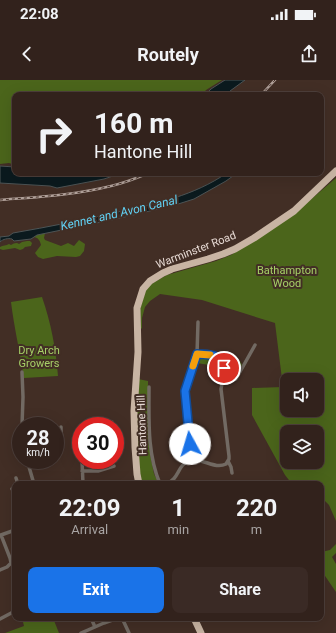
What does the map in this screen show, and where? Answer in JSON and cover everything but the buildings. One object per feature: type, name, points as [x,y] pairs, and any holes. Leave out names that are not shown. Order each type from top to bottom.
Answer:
[{"type":"highway","name":"Warminster Road","points":[[138,481],[135,447],[134,411],[138,352],[137,308],[143,289],[150,281],[163,273],[223,254],[254,238],[289,215],[336,171]]},
{"type":"highway","points":[[195,621],[201,633]]},
{"type":"street","points":[[191,460],[185,391],[197,354],[198,322]]},
{"type":"street","points":[[223,379],[236,379],[256,345]]},
{"type":"street","points":[[197,354],[217,356],[223,364],[224,374],[221,389],[229,456],[228,461],[232,473]]},
{"type":"street","points":[[22,372],[22,417]]},
{"type":"street","name":"Hantone Hill","points":[[149,387],[150,444],[155,472],[159,481]]},
{"type":"street","points":[[171,481],[184,463],[191,460],[197,460],[218,466],[226,464],[228,461]]},
{"type":"street","points":[[30,469],[33,481]]},
{"type":"street","points":[[83,481],[82,471],[98,471],[104,469]]},
{"type":"street","points":[[0,570],[8,567],[10,558],[0,535],[12,531]]},
{"type":"street","points":[[0,619],[12,613]]},
{"type":"street","points":[[92,621],[95,627]]},
{"type":"street","points":[[80,633],[110,621]]},
{"type":"street","points":[[124,621],[130,633]]},
{"type":"green space","points":[[0,80],[222,80],[204,92],[12,92],[12,164],[0,164]]},
{"type":"green space","name":"Bathampton Wood","points":[[336,178],[336,521],[329,505],[324,500],[324,481],[290,481],[282,469],[324,469],[324,425],[280,425],[280,466],[252,415],[252,388],[280,387],[280,417],[324,417],[324,373],[281,373],[275,323],[202,300],[160,294],[150,301],[145,307],[141,329],[140,310],[146,289],[151,284],[167,275],[216,261],[231,255],[295,213]]},
{"type":"green space","points":[[45,233],[45,240],[61,246],[68,243],[74,246],[79,240],[85,244],[84,251],[80,256],[76,257],[57,256],[43,259],[38,257],[35,253],[41,245],[39,240],[34,237]]},
{"type":"green space","points":[[27,241],[32,243],[31,246],[20,250],[15,248],[0,249],[2,246],[15,243],[19,244]]},
{"type":"green space","name":"Dry Arch Growers","points":[[42,297],[53,336],[58,376],[24,378],[11,302]]},
{"type":"green space","points":[[200,357],[208,359],[212,357],[218,359],[222,369],[222,375],[214,372],[209,365],[197,363]]},
{"type":"green space","points":[[226,360],[240,361],[242,365],[235,378],[232,379],[226,377]]},
{"type":"green space","points":[[138,379],[148,381],[148,437],[154,474],[158,481],[141,481],[137,439]]},
{"type":"green space","points":[[336,544],[336,553],[332,557],[336,564],[336,592],[324,574],[324,551],[330,550]]},
{"type":"green space","points":[[23,621],[54,621],[59,633],[5,633],[24,626]]},
{"type":"water","points":[[225,80],[245,80],[229,92],[208,92]]},
{"type":"water","points":[[0,166],[12,167],[12,176],[113,176],[57,188],[50,186],[0,183]]},
{"type":"water","name":"Kennet and Avon Canal","points":[[222,176],[233,176],[194,199],[175,205],[37,235],[31,239],[14,241],[12,239],[7,239],[0,242],[0,237],[9,236],[13,233],[105,215],[175,198],[201,188]]},
{"type":"railway","points":[[264,92],[275,80]]},
{"type":"railway","points":[[0,200],[84,192],[142,176]]},
{"type":"slow traffic","points":[[193,366],[197,354],[210,355]]},
{"type":"route","points":[[190,444],[185,391],[197,354],[217,356],[224,368]]}]
